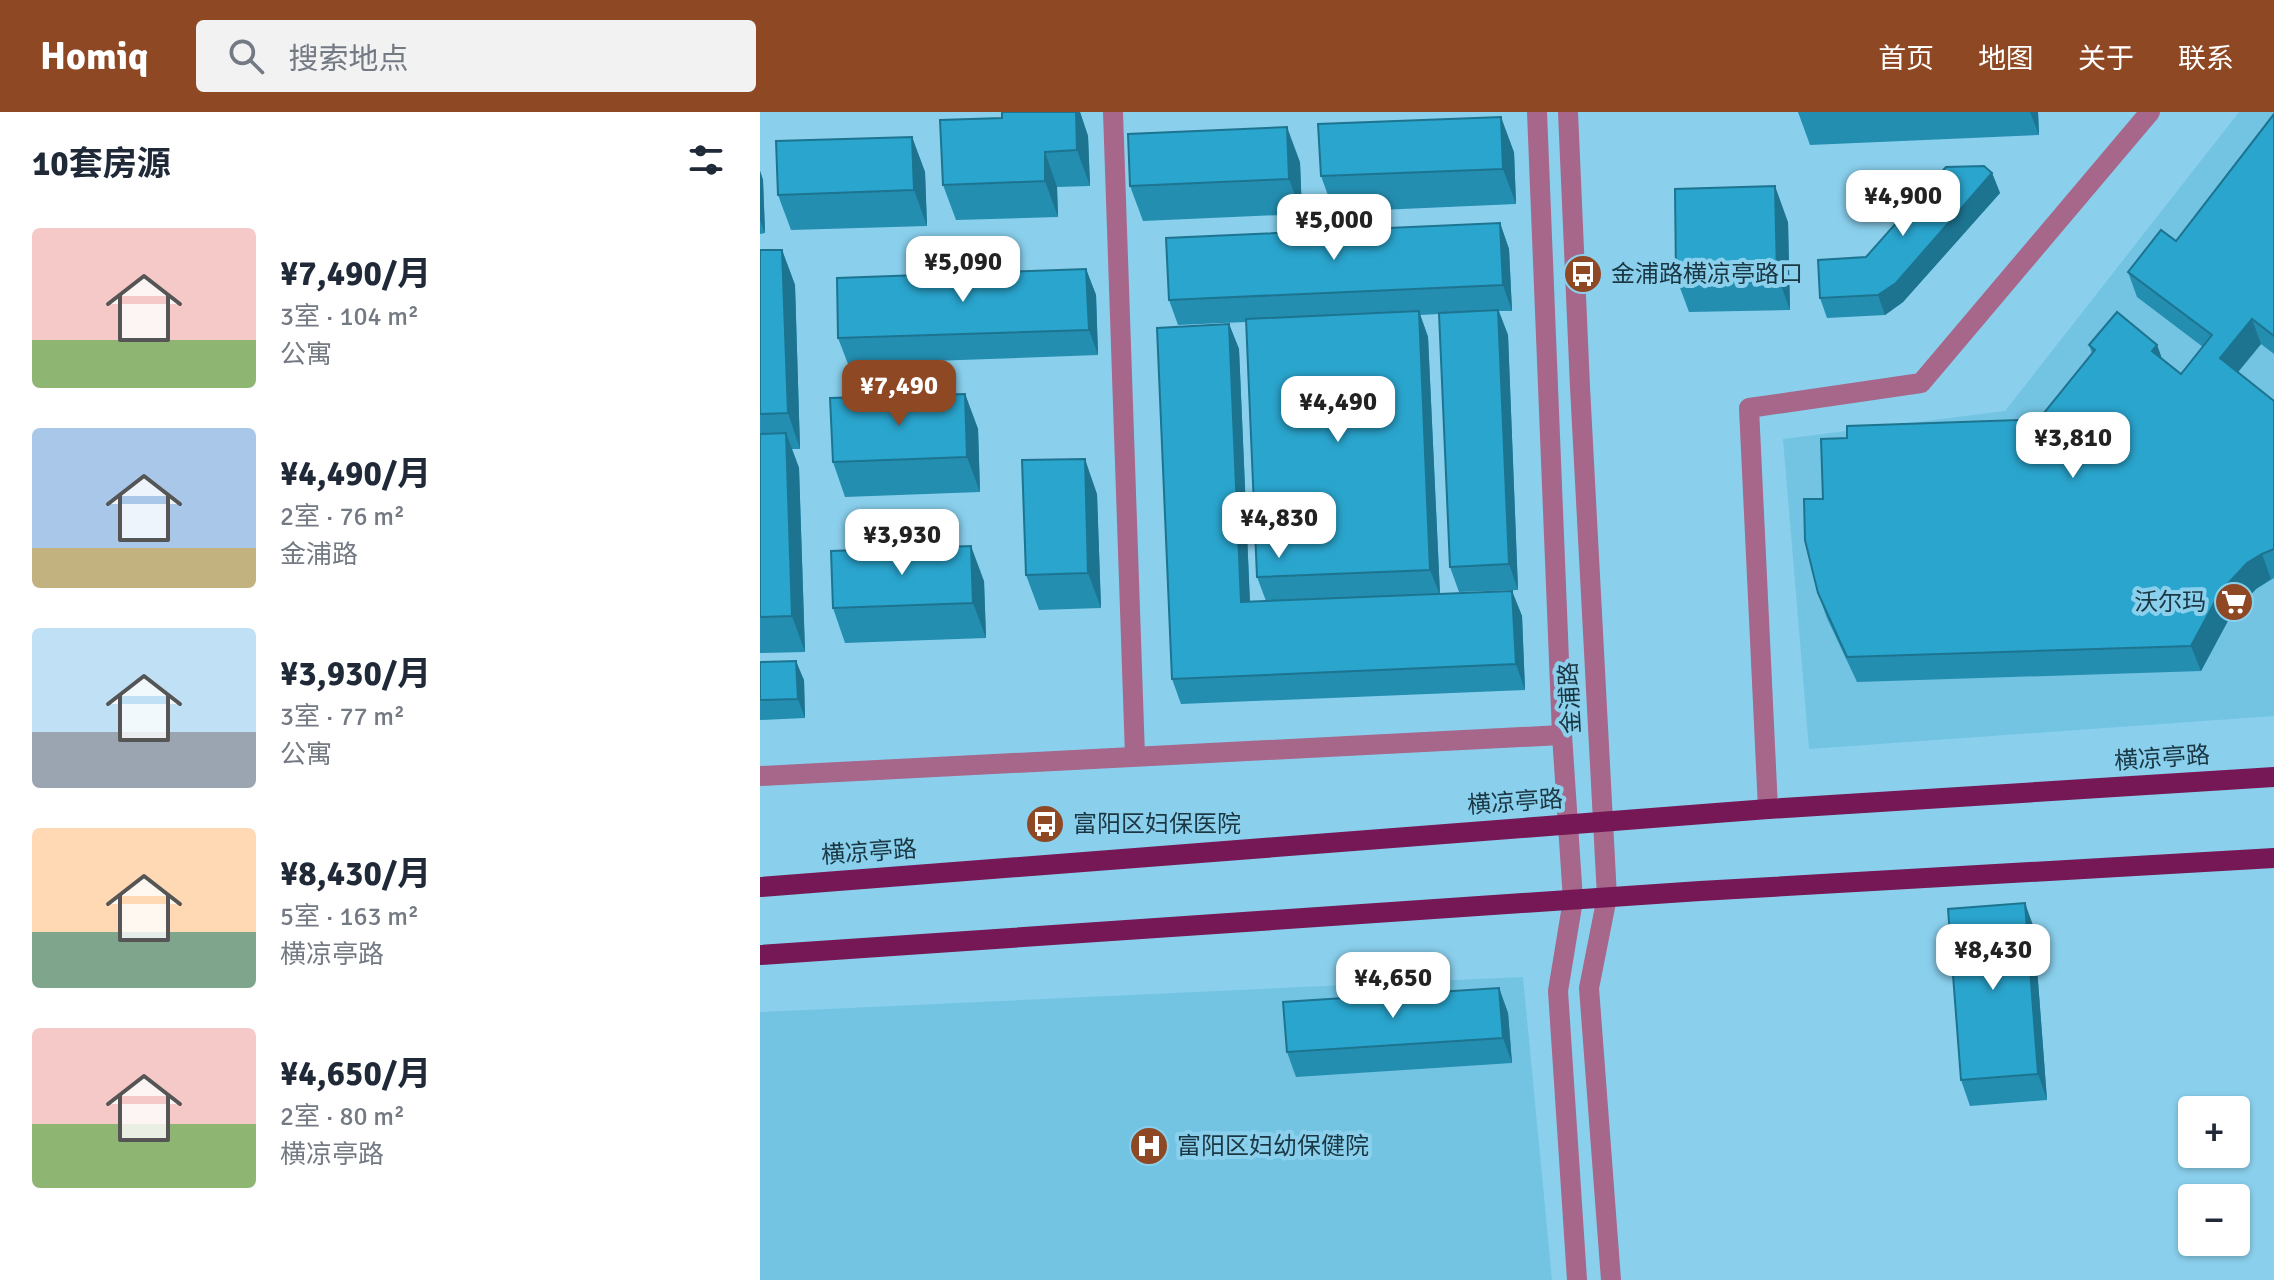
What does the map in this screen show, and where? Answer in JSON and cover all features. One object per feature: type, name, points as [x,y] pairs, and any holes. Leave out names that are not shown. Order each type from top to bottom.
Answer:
[{"type":"main road","name":"横凉亭路","points":[[760,887],[1768,809],[2274,777]]},
{"type":"main road","points":[[760,955],[1607,897],[2274,858]]},
{"type":"street","points":[[1113,112],[1135,756]]},
{"type":"street","name":"金浦路","points":[[1537,112],[1562,735],[1573,900],[1558,991],[1577,1280]]},
{"type":"street","name":"金浦路","points":[[1568,112],[1607,897],[1589,988],[1611,1280]]},
{"type":"street","points":[[1768,809],[1749,408],[1921,383],[2150,112]]},
{"type":"street","points":[[760,776],[1562,735]]},
{"type":"shaded area","points":[[2239,112],[2274,112],[2274,716],[1809,749],[1783,439],[2005,411]]},
{"type":"shaded area","name":"富阳区妇幼保健院","points":[[1523,977],[1552,1280],[760,1280],[760,1012]]},
{"type":"building","points":[[1002,112],[1076,112],[1077,150],[1045,152],[1045,181],[943,185],[940,120],[1002,118]]},
{"type":"building","points":[[2274,114],[2274,336],[2252,319],[2220,358],[2274,401],[2274,549],[2247,563],[2220,592],[2191,646],[1847,657],[1818,593],[1805,540],[1804,499],[1823,499],[1821,439],[1847,438],[1847,426],[2018,420],[2019,432],[2055,432],[2039,419],[2095,350],[2089,345],[2117,312],[2157,345],[2152,351],[2181,374],[2212,335],[2128,272],[2161,230],[2176,241]]},
{"type":"building","points":[[1501,117],[1503,169],[1321,176],[1318,124]]},
{"type":"building","points":[[1287,127],[1289,179],[1130,186],[1128,134]]},
{"type":"building","points":[[912,137],[914,190],[778,195],[776,141]]},
{"type":"building","points":[[1984,166],[1992,173],[1896,283],[1878,295],[1820,298],[1818,260],[1866,257],[1946,167]]},
{"type":"building","points":[[1775,186],[1777,274],[1676,277],[1675,189]]},
{"type":"building","points":[[1500,223],[1503,285],[1169,300],[1166,238]]},
{"type":"building","points":[[760,250],[782,250],[788,413],[760,414]]},
{"type":"building","points":[[1086,269],[1089,330],[838,338],[837,278]]},
{"type":"building","points":[[1498,310],[1509,564],[1450,567],[1439,313]]},
{"type":"building","points":[[1419,311],[1430,570],[1257,577],[1246,319]]},
{"type":"building","points":[[1229,324],[1241,602],[1512,591],[1516,664],[1172,679],[1157,328]]},
{"type":"building","points":[[965,394],[967,457],[833,462],[830,398]]},
{"type":"building","points":[[786,433],[792,616],[760,617],[760,434]]},
{"type":"building","points":[[1085,459],[1088,573],[1026,575],[1022,460]]},
{"type":"building","points":[[971,546],[973,603],[833,608],[831,551]]},
{"type":"building","points":[[796,661],[798,699],[760,700],[760,662]]},
{"type":"building","points":[[2025,903],[2038,1074],[1961,1080],[1948,909]]},
{"type":"building","points":[[1499,988],[1503,1038],[1287,1052],[1283,1002]]},
{"type":"place","name":"金浦路横凉亭路口","points":[[1583,274]]},
{"type":"place","name":"沃尔玛","points":[[2234,602]]},
{"type":"place","name":"富阳区妇保医院","points":[[1045,824]]},
{"type":"place","name":"富阳区妇幼保健院","points":[[1149,1146]]}]
